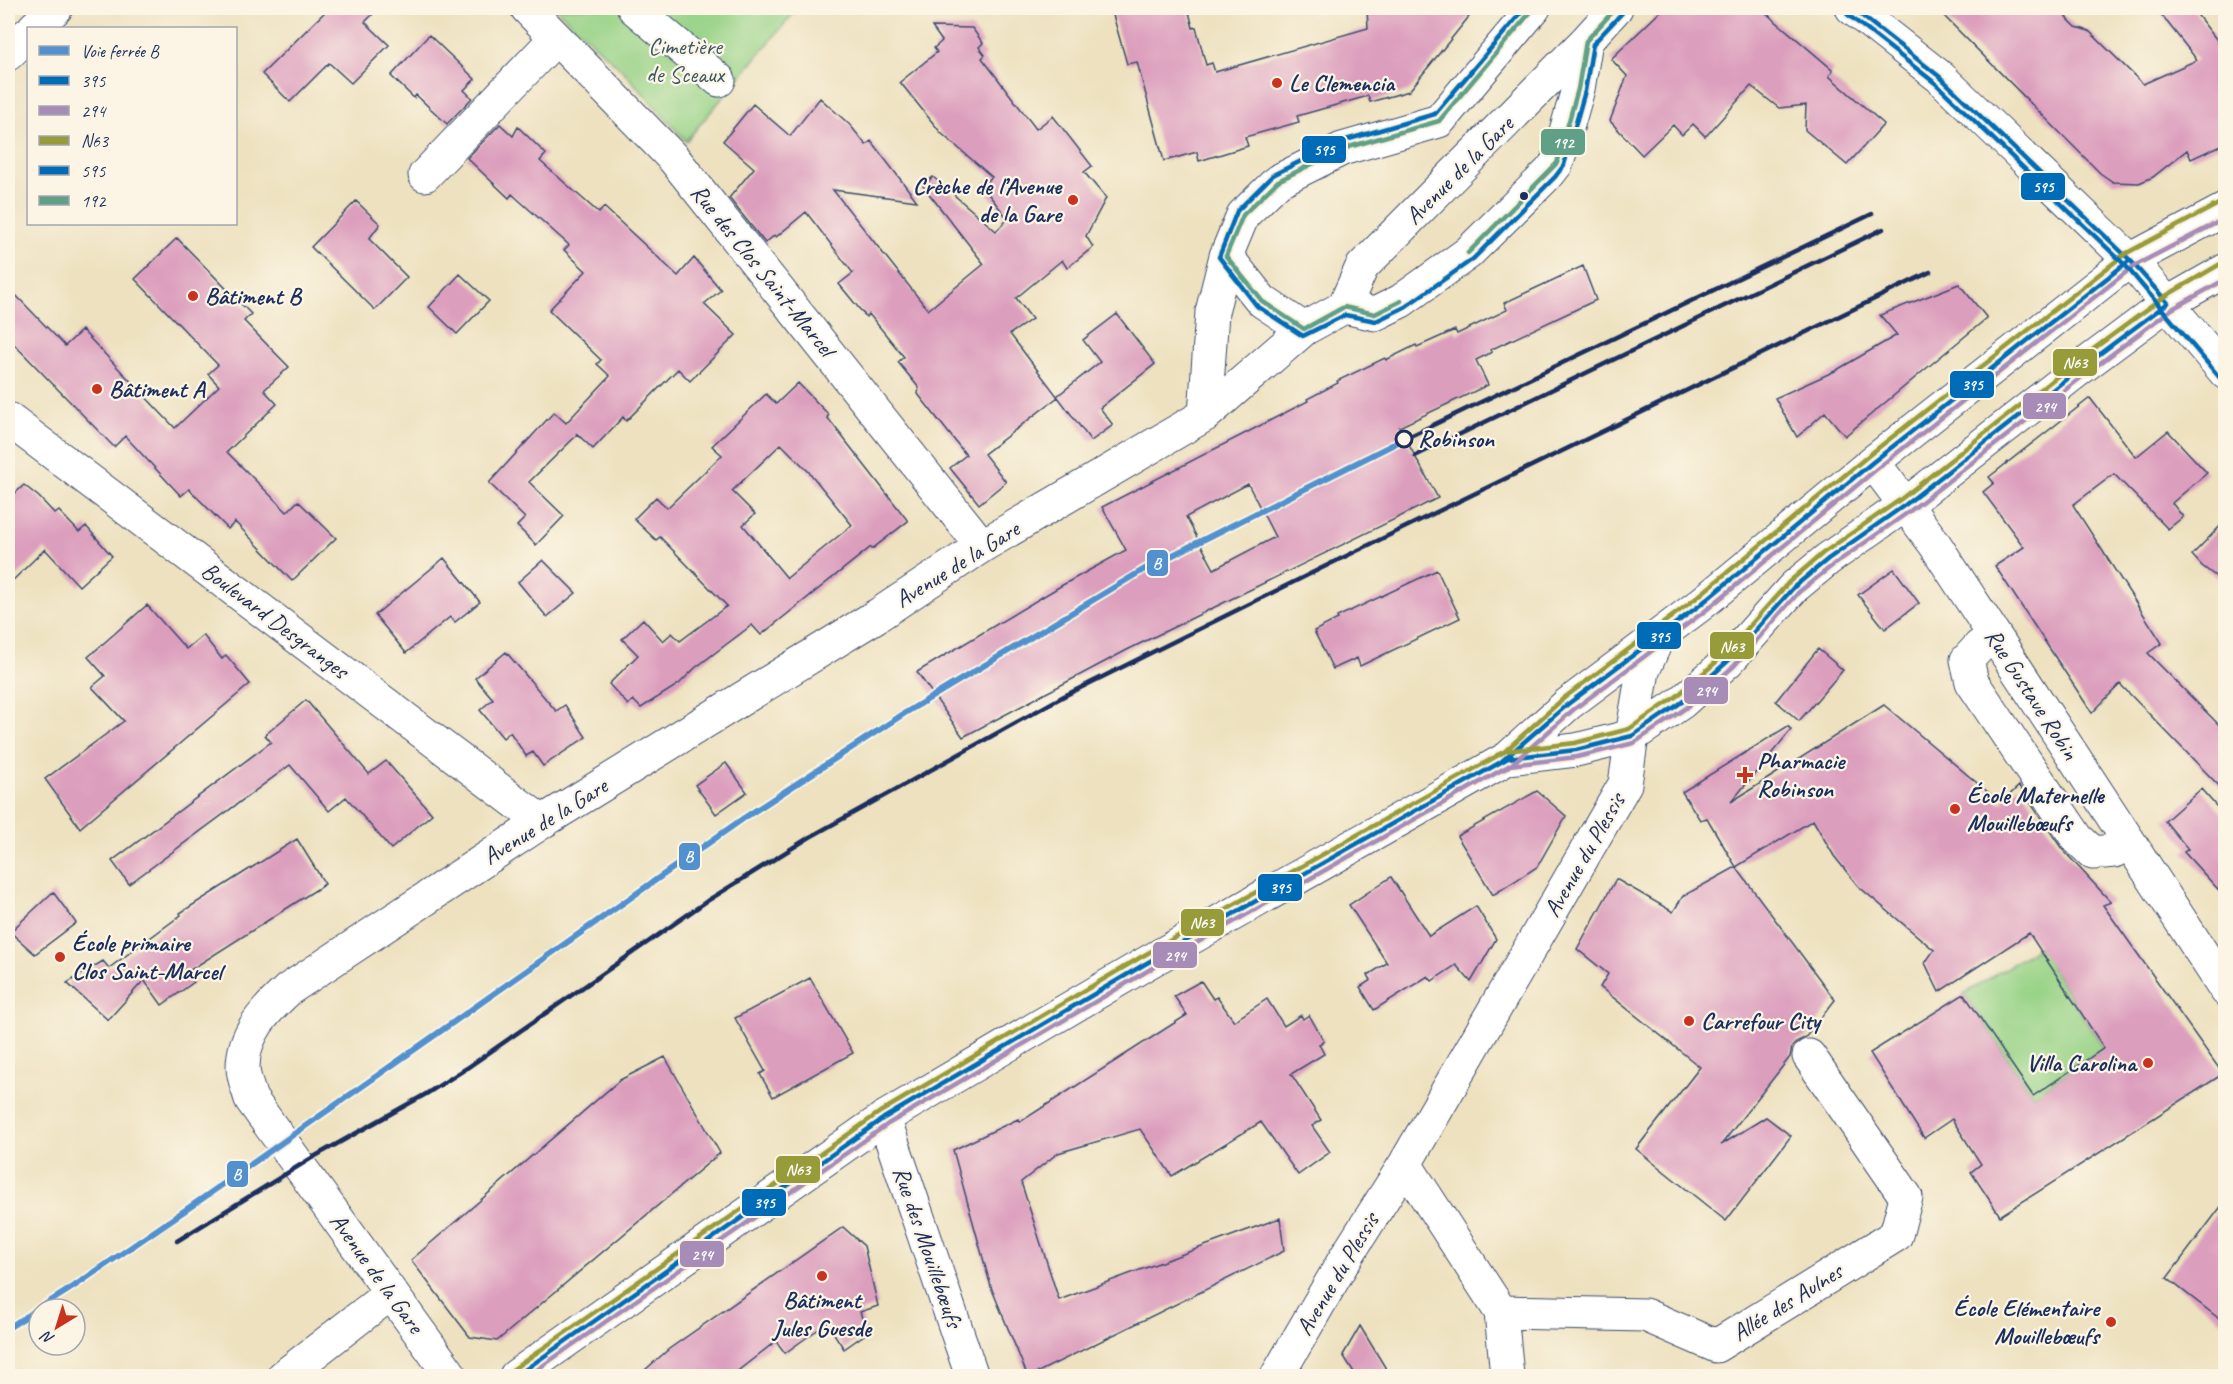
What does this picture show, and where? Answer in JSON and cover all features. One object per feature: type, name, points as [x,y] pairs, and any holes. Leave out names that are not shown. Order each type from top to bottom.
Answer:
[{"type":"street","points":[[35,27],[56,8]]},
{"type":"street","name":"Rue des Clos Saint-Marcel","points":[[527,8],[674,159],[982,546]]},
{"type":"street","name":"Avenue de la Gare","points":[[1205,415],[1212,312],[1226,256],[1243,215],[1278,180],[1342,149],[1439,121],[1534,8]]},
{"type":"street","name":"Avenue de la Gare","points":[[451,1377],[251,1099],[243,1068],[248,1039],[264,1011],[289,989],[542,822],[878,615],[982,546],[1205,415],[1304,329],[1344,307],[1362,267],[1616,8]]},
{"type":"street","points":[[1852,8],[1940,77],[2130,260],[2226,373]]},
{"type":"street","points":[[642,10],[719,80]]},
{"type":"street","points":[[8,54],[27,35]]},
{"type":"street","points":[[424,175],[556,38]]},
{"type":"street","points":[[1344,307],[1375,314],[1401,301],[1468,253],[1543,179],[1557,163],[1578,89],[1586,41]]},
{"type":"street","points":[[516,1377],[884,1118],[1145,964],[1508,758],[1568,704],[1658,637],[1873,462],[2130,260],[2226,209]]},
{"type":"street","points":[[1226,256],[1262,301],[1304,329]]},
{"type":"street","points":[[1508,758],[1576,750],[1632,736],[1682,702],[1728,661],[1794,587],[1828,559],[1905,505],[2168,303],[2226,270]]},
{"type":"street","name":"Boulevard Desgranges","points":[[8,419],[542,822]]},
{"type":"street","name":"Rue Gustave Robin","points":[[1873,462],[1934,543],[2226,990]]},
{"type":"street","points":[[1994,635],[1967,660],[1972,682],[2077,838],[2093,853],[2114,851],[2130,843]]},
{"type":"street","name":"Avenue du Plessis","points":[[1277,1377],[1625,784],[1643,671],[1658,637]]},
{"type":"street","name":"Allée des Aulnes","points":[[1501,1312],[1645,1316],[1716,1346],[1896,1235],[1906,1197],[1809,1056]]},
{"type":"street","name":"Rue des Mouillebœufs","points":[[884,1118],[972,1377]]},
{"type":"street","points":[[1404,1164],[1501,1312],[1507,1377]]},
{"type":"street","points":[[284,1377],[391,1293]]},
{"type":"green space","name":"Cimetière de Sceaux","points":[[555,8],[798,8],[686,141],[624,72]]},
{"type":"green space","points":[[2078,923],[2091,939],[2051,967],[2104,1048],[2033,1096],[1964,994]]},
{"type":"building","points":[[329,8],[379,8],[365,22],[389,45],[351,83],[329,63],[290,102],[262,74]]},
{"type":"building","name":"Le Clemencia","points":[[1111,8],[1188,8],[1193,28],[1196,27],[1206,65],[1212,63],[1215,72],[1368,28],[1367,8],[1476,8],[1409,91],[1370,102],[1368,96],[1297,116],[1299,122],[1245,137],[1248,146],[1199,161],[1197,152],[1164,161],[1137,62],[1127,64]]},
{"type":"building","points":[[1664,8],[1760,8],[1833,70],[1829,76],[1884,124],[1847,165],[1805,130],[1806,105],[1779,108],[1751,86],[1707,135],[1705,136],[1693,124],[1682,135],[1673,125],[1642,155],[1610,121],[1627,76],[1611,59]]},
{"type":"building","points":[[1936,8],[2057,8],[2076,27],[2089,31],[2143,84],[2197,60],[2156,8],[2192,8],[2223,48],[2226,48],[2226,143],[2191,159],[2187,150],[2153,177],[2139,183],[2113,182],[2100,173]]},
{"type":"building","points":[[932,27],[972,28],[983,43],[979,47],[985,55],[982,58],[1036,129],[1053,116],[1092,166],[1084,172],[1106,198],[1086,236],[1093,247],[1067,268],[1062,260],[1016,298],[1032,319],[1010,334],[1057,396],[1100,362],[1083,340],[1117,314],[1155,364],[1100,408],[1113,425],[1091,441],[1058,397],[984,454],[1006,482],[979,504],[950,468],[966,455],[918,394],[919,388],[898,362],[904,357],[869,314],[866,317],[839,284],[853,273],[806,212],[776,237],[775,235],[765,243],[729,198],[754,168],[723,141],[753,104],[790,136],[820,98],[850,125],[866,145],[871,141],[917,201],[833,190],[928,310],[984,264],[923,186],[933,177],[996,231],[1008,219],[982,186],[992,177],[941,133],[900,82],[937,52],[934,48],[942,41]]},
{"type":"building","points":[[429,35],[475,79],[464,90],[472,98],[447,124],[416,95],[414,98],[391,76]]},
{"type":"building","points":[[500,124],[513,136],[518,127],[546,154],[540,161],[599,213],[604,207],[678,276],[694,258],[721,290],[704,304],[736,335],[690,381],[678,369],[626,421],[623,417],[593,449],[576,433],[577,435],[529,482],[564,516],[536,545],[517,526],[525,518],[489,483],[554,412],[566,423],[610,376],[597,364],[601,360],[549,310],[586,271],[564,250],[569,245],[512,194],[509,198],[467,158]]},
{"type":"building","points":[[356,201],[380,224],[369,239],[407,277],[375,310],[311,247]]},
{"type":"building","points":[[177,238],[251,314],[244,321],[289,367],[264,390],[277,404],[227,452],[287,512],[298,501],[336,538],[292,581],[235,522],[228,529],[189,489],[181,496],[125,436],[114,447],[8,338],[8,287],[65,346],[82,330],[175,428],[219,386],[208,374],[218,365],[135,279]]},
{"type":"building","points":[[1583,266],[1596,300],[1490,350],[1492,352],[1476,360],[1488,385],[1399,427],[1438,498],[1129,649],[963,737],[917,672],[1059,587],[1126,550],[1102,507],[1308,401],[1307,399],[1338,383],[1337,381],[1416,345],[1417,347],[1455,330],[1457,334],[1507,310],[1504,303]],"holes":[[[1248,484],[1275,537],[1214,569],[1186,517]]]},
{"type":"building","points":[[460,274],[489,301],[457,334],[429,307]]},
{"type":"building","points":[[1959,284],[1987,318],[1845,436],[1825,412],[1797,437],[1775,398],[1835,371],[1897,335],[1880,315]]},
{"type":"building","points":[[798,383],[829,415],[827,417],[908,521],[872,549],[871,547],[761,635],[752,625],[695,668],[679,684],[641,708],[633,700],[628,705],[609,684],[638,655],[622,639],[643,619],[663,641],[672,633],[680,641],[727,606],[660,537],[656,540],[634,519],[656,497],[667,508],[722,455],[712,446],[766,394],[776,404]],"holes":[[[781,444],[809,472],[852,525],[787,578],[743,525],[755,514],[732,491]]]},
{"type":"building","points":[[2090,398],[2136,457],[2168,431],[2207,473],[2172,503],[2183,517],[2168,529],[2114,474],[2073,505],[2162,643],[2148,653],[2226,732],[2226,793],[2120,684],[2092,713],[1995,566],[2024,547],[1983,492],[1994,483],[1989,477]]},
{"type":"building","points":[[24,485],[55,514],[59,511],[79,532],[86,526],[112,556],[79,586],[45,549],[8,585],[8,500]]},
{"type":"building","points":[[2226,520],[2226,584],[2202,566],[2192,555]]},
{"type":"building","points":[[444,558],[480,602],[455,622],[450,617],[406,653],[375,615]]},
{"type":"building","points":[[543,560],[576,593],[547,617],[518,582]]},
{"type":"building","points":[[1894,569],[1919,603],[1885,629],[1858,595]]},
{"type":"building","points":[[1437,570],[1460,618],[1360,666],[1357,658],[1333,669],[1314,631],[1338,619],[1337,617]]},
{"type":"building","points":[[147,605],[186,649],[203,635],[222,659],[226,655],[250,684],[80,828],[45,779],[124,721],[92,687],[105,676],[88,657]]},
{"type":"building","points":[[1818,649],[1843,670],[1799,721],[1776,701]]},
{"type":"building","points":[[506,652],[556,711],[565,705],[586,737],[543,766],[533,752],[526,756],[510,732],[503,738],[480,710],[493,699],[475,678]]},
{"type":"building","points":[[306,700],[369,774],[386,761],[432,814],[391,849],[346,797],[329,811],[290,765],[129,884],[112,861],[271,742],[265,735]]},
{"type":"building","points":[[1884,705],[2001,803],[2019,786],[2062,849],[2111,902],[2103,905],[2223,1074],[2000,1216],[1971,1172],[1981,1164],[1952,1119],[1924,1138],[1870,1053],[1964,994],[2033,1096],[2104,1048],[2029,933],[1939,992],[1925,963],[1934,950],[1858,886],[1834,856],[1813,820],[1736,867],[1707,818],[1700,820],[1682,792],[1788,726],[1791,730],[1731,802]]},
{"type":"building","points":[[726,763],[747,792],[716,814],[695,785]]},
{"type":"building","points":[[2201,789],[2226,817],[2226,898],[2184,852],[2188,849],[2165,821]]},
{"type":"building","points":[[1537,791],[1566,816],[1537,867],[1493,895],[1457,836]]},
{"type":"building","points":[[297,839],[325,884],[187,972],[194,982],[162,1005],[144,980],[108,1020],[67,983],[103,961],[109,968],[181,915],[180,913]]},
{"type":"building","points":[[1736,867],[1835,1000],[1805,1038],[1792,1047],[1790,1057],[1721,1145],[1766,1117],[1791,1136],[1726,1221],[1636,1149],[1700,1067],[1600,987],[1608,974],[1577,949],[1616,879],[1673,912],[1683,896]]},
{"type":"building","points":[[1391,877],[1429,936],[1476,906],[1496,939],[1471,982],[1456,965],[1432,981],[1428,976],[1374,1010],[1360,987],[1371,980],[1368,975],[1387,963],[1349,905]]},
{"type":"building","points":[[53,892],[76,923],[35,954],[10,932]]},
{"type":"building","points":[[810,978],[853,1053],[773,1097],[760,1074],[765,1071],[735,1018]]},
{"type":"building","points":[[1201,981],[1213,999],[1217,997],[1234,1021],[1267,999],[1284,1026],[1301,1015],[1303,1019],[1309,1015],[1324,1041],[1319,1044],[1324,1054],[1291,1074],[1321,1120],[1312,1126],[1330,1152],[1298,1175],[1261,1122],[1172,1176],[1140,1129],[1058,1153],[1021,1182],[1059,1300],[1280,1218],[1284,1251],[1028,1377],[991,1287],[953,1150],[1018,1119],[1020,1122],[1187,1015],[1174,996]]},
{"type":"building","points":[[665,1057],[720,1153],[497,1341],[470,1337],[411,1260],[620,1080]]},
{"type":"building","points":[[2226,1200],[2226,1324],[2167,1278]]},
{"type":"building","name":"Bâtiment Jules Guesde","points":[[843,1227],[864,1246],[878,1306],[860,1312],[867,1333],[844,1349],[827,1323],[785,1353],[776,1341],[730,1377],[637,1377],[669,1349]]},
{"type":"building","points":[[1360,1326],[1391,1377],[1357,1377],[1343,1355]]},
{"type":"railway","points":[[1404,439],[1872,214]]},
{"type":"railway","points":[[1415,456],[1883,229]]},
{"type":"railway","points":[[177,1241],[310,1159],[426,1094],[467,1068],[707,901],[810,837],[1064,696],[1930,272]]},
{"type":"rail line","name":"B","points":[[8,1328],[73,1287],[206,1196],[744,818],[905,713],[1143,570],[1404,439]]},
{"type":"transit line","name":"595","points":[[1525,8],[1435,114],[1339,142],[1273,175],[1237,211],[1219,257],[1257,306],[1303,336],[1345,315],[1376,321],[1405,307],[1473,259],[1555,177],[1564,165],[1585,91],[1593,44],[1622,13]]},
{"type":"transit line","name":"192","points":[[1226,256],[1243,215],[1278,181],[1342,149],[1439,121],[1534,8]]},
{"type":"transit line","name":"192","points":[[1468,253],[1557,163],[1578,89],[1586,41],[1616,8]]},
{"type":"transit line","name":"395","points":[[516,1376],[884,1118],[1145,964],[1508,758],[1576,750],[1632,736],[1682,702],[1728,661],[1794,587],[1828,559],[1905,505],[2168,303],[2130,260],[1940,77],[1852,8]]},
{"type":"transit line","name":"595","points":[[1847,14],[1935,83],[2125,265],[2220,378]]},
{"type":"transit line","name":"N63","points":[[512,1370],[880,1112],[1141,957],[1504,752],[1564,698],[1695,599],[1868,456],[2125,254],[2222,202]]},
{"type":"transit line","name":"294","points":[[528,1376],[888,1124],[1149,970],[1512,764],[1573,710],[1705,611],[1878,468],[2134,266],[2226,218]]},
{"type":"transit line","name":"192","points":[[1226,256],[1262,301],[1304,329]]},
{"type":"transit line","name":"395","points":[[1502,761],[1568,704],[1700,605],[1873,462],[2130,260]]},
{"type":"transit line","name":"N63","points":[[1497,755],[1506,751],[1575,743],[1629,729],[1677,696],[1723,656],[1789,582],[1823,553],[1901,499],[2073,364],[2164,297],[2222,263]]},
{"type":"transit line","name":"294","points":[[1505,769],[1510,765],[1577,757],[1634,743],[1686,708],[1734,666],[1799,592],[1910,511],[2172,309],[2226,279]]},
{"type":"transit line","name":"192","points":[[1304,329],[1344,307],[1375,314],[1401,301]]},
{"type":"place","name":"Le Clemencia","points":[[1277,83]]},
{"type":"place","name":"Crèche de l’Avenue de la Gare","points":[[1073,200]]},
{"type":"place","name":"Bâtiment B","points":[[193,296]]},
{"type":"place","name":"Bâtiment A","points":[[97,389]]},
{"type":"place","name":"Robinson","points":[[1404,439]]},
{"type":"place","name":"Pharmacie Robinson","points":[[1745,775]]},
{"type":"place","name":"École Maternelle Mouillebœufs","points":[[1955,809]]},
{"type":"place","name":"École primaire Clos Saint-Marcel","points":[[60,957]]},
{"type":"place","name":"Carrefour City","points":[[1689,1021]]},
{"type":"place","name":"Villa Carolina","points":[[2148,1063]]},
{"type":"place","name":"Bâtiment Jules Guesde","points":[[822,1276]]},
{"type":"place","name":"École Elémentaire Mouillebœufs","points":[[2111,1322]]}]
